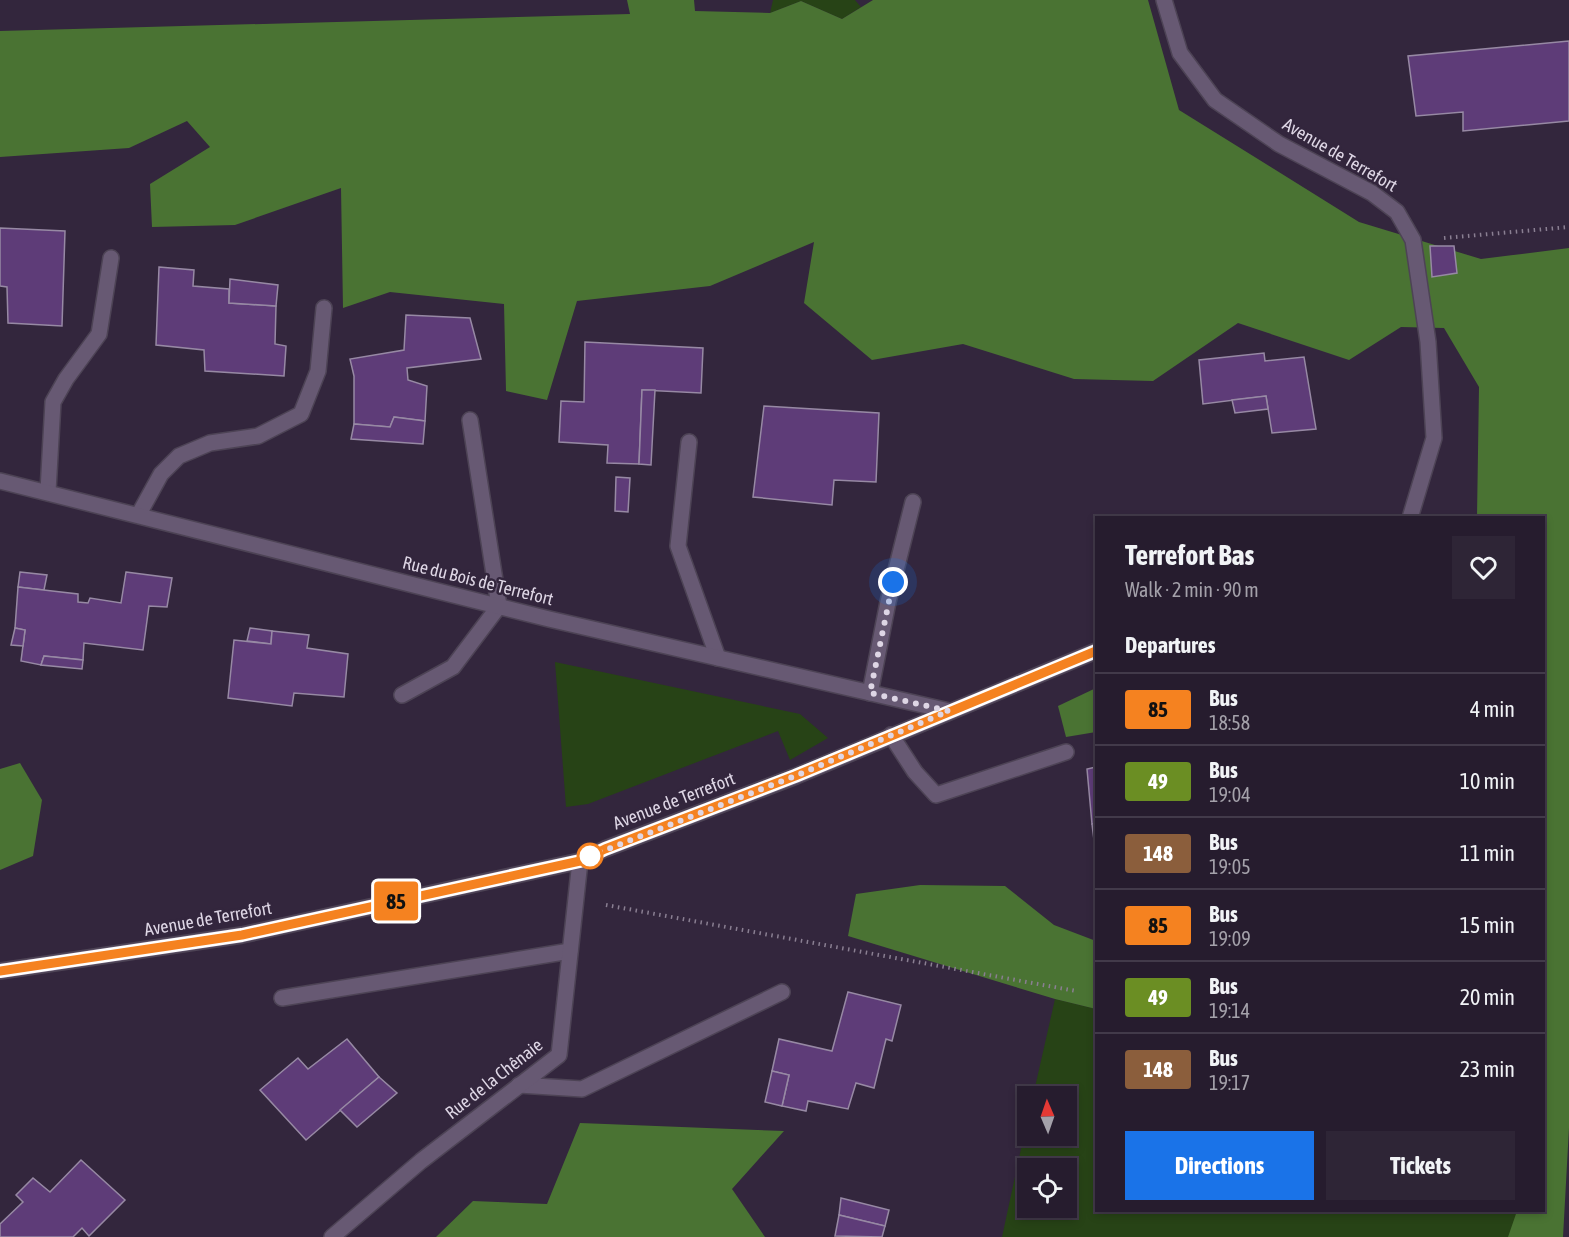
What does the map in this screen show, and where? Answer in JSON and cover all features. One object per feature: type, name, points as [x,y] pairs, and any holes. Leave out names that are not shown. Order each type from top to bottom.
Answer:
[{"type":"street","name":"Avenue de Terrefort","points":[[1164,0],[1180,52],[1215,100],[1279,144],[1372,193],[1397,212],[1413,240],[1428,342],[1434,438],[1411,516]]},
{"type":"street","points":[[48,491],[53,402],[66,379],[99,334],[111,258]]},
{"type":"street","points":[[139,514],[160,474],[179,456],[210,443],[258,436],[301,414],[318,371],[324,308]]},
{"type":"street","points":[[402,695],[453,668],[499,606],[470,420]]},
{"type":"street","points":[[689,442],[678,546],[718,658]]},
{"type":"street","name":"Rue du Bois de Terrefort","points":[[0,480],[499,606],[949,711]]},
{"type":"street","points":[[870,693],[888,602],[913,502]]},
{"type":"street","name":"Avenue de Terrefort","points":[[0,971],[242,935],[580,861],[605,849],[795,776],[1095,651]]},
{"type":"street","points":[[891,735],[915,772],[936,795],[1066,752]]},
{"type":"street","name":"Rue de la Chênaie","points":[[332,1237],[421,1161],[559,1054],[580,861]]},
{"type":"street","points":[[282,998],[570,951]]},
{"type":"street","points":[[519,1085],[582,1089],[782,992]]},
{"type":"path","points":[[1413,240],[1569,227]]},
{"type":"path","points":[[576,900],[1076,991]]},
{"type":"green space","points":[[627,0],[694,0],[695,11],[770,13],[801,1],[842,19],[873,0],[1148,0],[1179,110],[1359,222],[1481,259],[1569,248],[1569,1128],[1563,1237],[1508,1237],[1517,1212],[1545,1212],[1545,516],[1477,516],[1479,387],[1444,328],[1401,327],[1349,360],[1238,323],[1153,381],[1074,379],[963,344],[872,360],[804,303],[814,242],[710,286],[577,301],[547,400],[506,391],[504,304],[390,292],[343,308],[341,188],[235,225],[152,227],[150,184],[210,147],[187,121],[129,148],[0,157],[0,31],[630,14]]},
{"type":"green space","points":[[773,0],[855,0],[861,7],[842,19],[801,1],[770,13]]},
{"type":"green space","points":[[555,662],[800,714],[828,738],[790,760],[778,731],[588,804],[566,807]]},
{"type":"green space","points":[[1095,688],[1095,732],[1066,737],[1058,706]]},
{"type":"green space","points":[[20,763],[42,800],[33,856],[0,870],[0,769]]},
{"type":"green space","points":[[920,885],[1005,886],[1054,925],[1095,941],[1095,1009],[1055,999],[848,936],[856,894]]},
{"type":"green space","points":[[1055,999],[1095,1009],[1095,1212],[1541,1212],[1536,1237],[1002,1237],[1017,1167],[1017,1218],[1077,1218],[1077,1158],[1019,1158],[1022,1146],[1077,1146],[1077,1086],[1035,1086]]},
{"type":"green space","points":[[580,1123],[784,1131],[732,1189],[765,1237],[436,1237],[473,1201],[547,1204]]},
{"type":"building","points":[[1569,41],[1569,121],[1463,131],[1463,112],[1416,116],[1408,56]]},
{"type":"building","points":[[0,228],[65,231],[62,326],[8,323],[7,287],[0,286]]},
{"type":"building","points":[[1430,246],[1454,246],[1457,273],[1432,277]]},
{"type":"building","points":[[159,267],[194,270],[193,286],[229,289],[229,303],[276,306],[275,344],[286,346],[284,376],[205,371],[204,350],[156,345]]},
{"type":"building","points":[[230,279],[278,285],[276,306],[229,303]]},
{"type":"building","points":[[406,315],[470,318],[481,359],[407,368],[408,380],[427,386],[425,421],[394,417],[390,427],[354,424],[354,376],[350,359],[404,350]]},
{"type":"building","points":[[585,342],[703,348],[701,393],[642,390],[639,464],[607,463],[608,445],[559,442],[561,401],[584,402]]},
{"type":"building","points":[[1264,353],[1265,361],[1304,357],[1316,429],[1272,433],[1266,396],[1203,404],[1199,360]]},
{"type":"building","points":[[642,390],[655,390],[651,465],[639,464]]},
{"type":"building","points":[[1266,396],[1268,409],[1235,413],[1232,400]]},
{"type":"building","points":[[764,406],[879,413],[876,482],[834,480],[832,505],[753,497]]},
{"type":"building","points":[[394,417],[425,421],[423,444],[351,439],[354,424],[390,427]]},
{"type":"building","points":[[616,477],[630,478],[628,512],[615,511]]},
{"type":"building","points":[[20,572],[47,575],[44,590],[18,587]]},
{"type":"building","points":[[126,572],[172,578],[167,607],[149,606],[143,650],[84,643],[83,660],[44,656],[41,665],[21,661],[25,630],[15,628],[18,587],[78,594],[78,602],[88,603],[90,598],[121,603]]},
{"type":"building","points":[[15,628],[25,630],[23,646],[11,645]]},
{"type":"building","points":[[250,628],[272,631],[271,644],[247,641]]},
{"type":"building","points":[[272,631],[309,635],[307,648],[348,654],[344,697],[294,693],[292,706],[228,698],[234,640],[271,644]]},
{"type":"building","points":[[44,656],[83,660],[82,669],[41,665]]},
{"type":"building","points":[[1095,767],[1095,823],[1092,824],[1087,769]]},
{"type":"building","points":[[1095,823],[1095,848],[1092,824]]},
{"type":"building","points":[[848,992],[901,1005],[892,1041],[886,1039],[874,1088],[856,1083],[848,1109],[808,1101],[806,1111],[782,1106],[789,1075],[772,1071],[779,1039],[832,1051]]},
{"type":"building","points":[[347,1039],[379,1077],[306,1140],[260,1090],[298,1058],[308,1069]]},
{"type":"building","points":[[772,1071],[789,1075],[782,1106],[765,1102]]},
{"type":"building","points":[[379,1077],[397,1093],[357,1127],[340,1110]]},
{"type":"building","points":[[81,1160],[125,1200],[89,1236],[82,1228],[73,1237],[0,1237],[0,1224],[23,1202],[16,1195],[33,1178],[50,1192]]},
{"type":"building","points":[[841,1198],[889,1210],[885,1226],[839,1215]]},
{"type":"building","points":[[839,1215],[885,1226],[882,1237],[835,1236]]},
{"type":"bus line","name":"85","points":[[0,971],[242,935],[580,861],[605,849],[795,776],[1095,651]]},
{"type":"route","points":[[590,856],[795,776],[949,711],[870,693],[893,582]]}]
